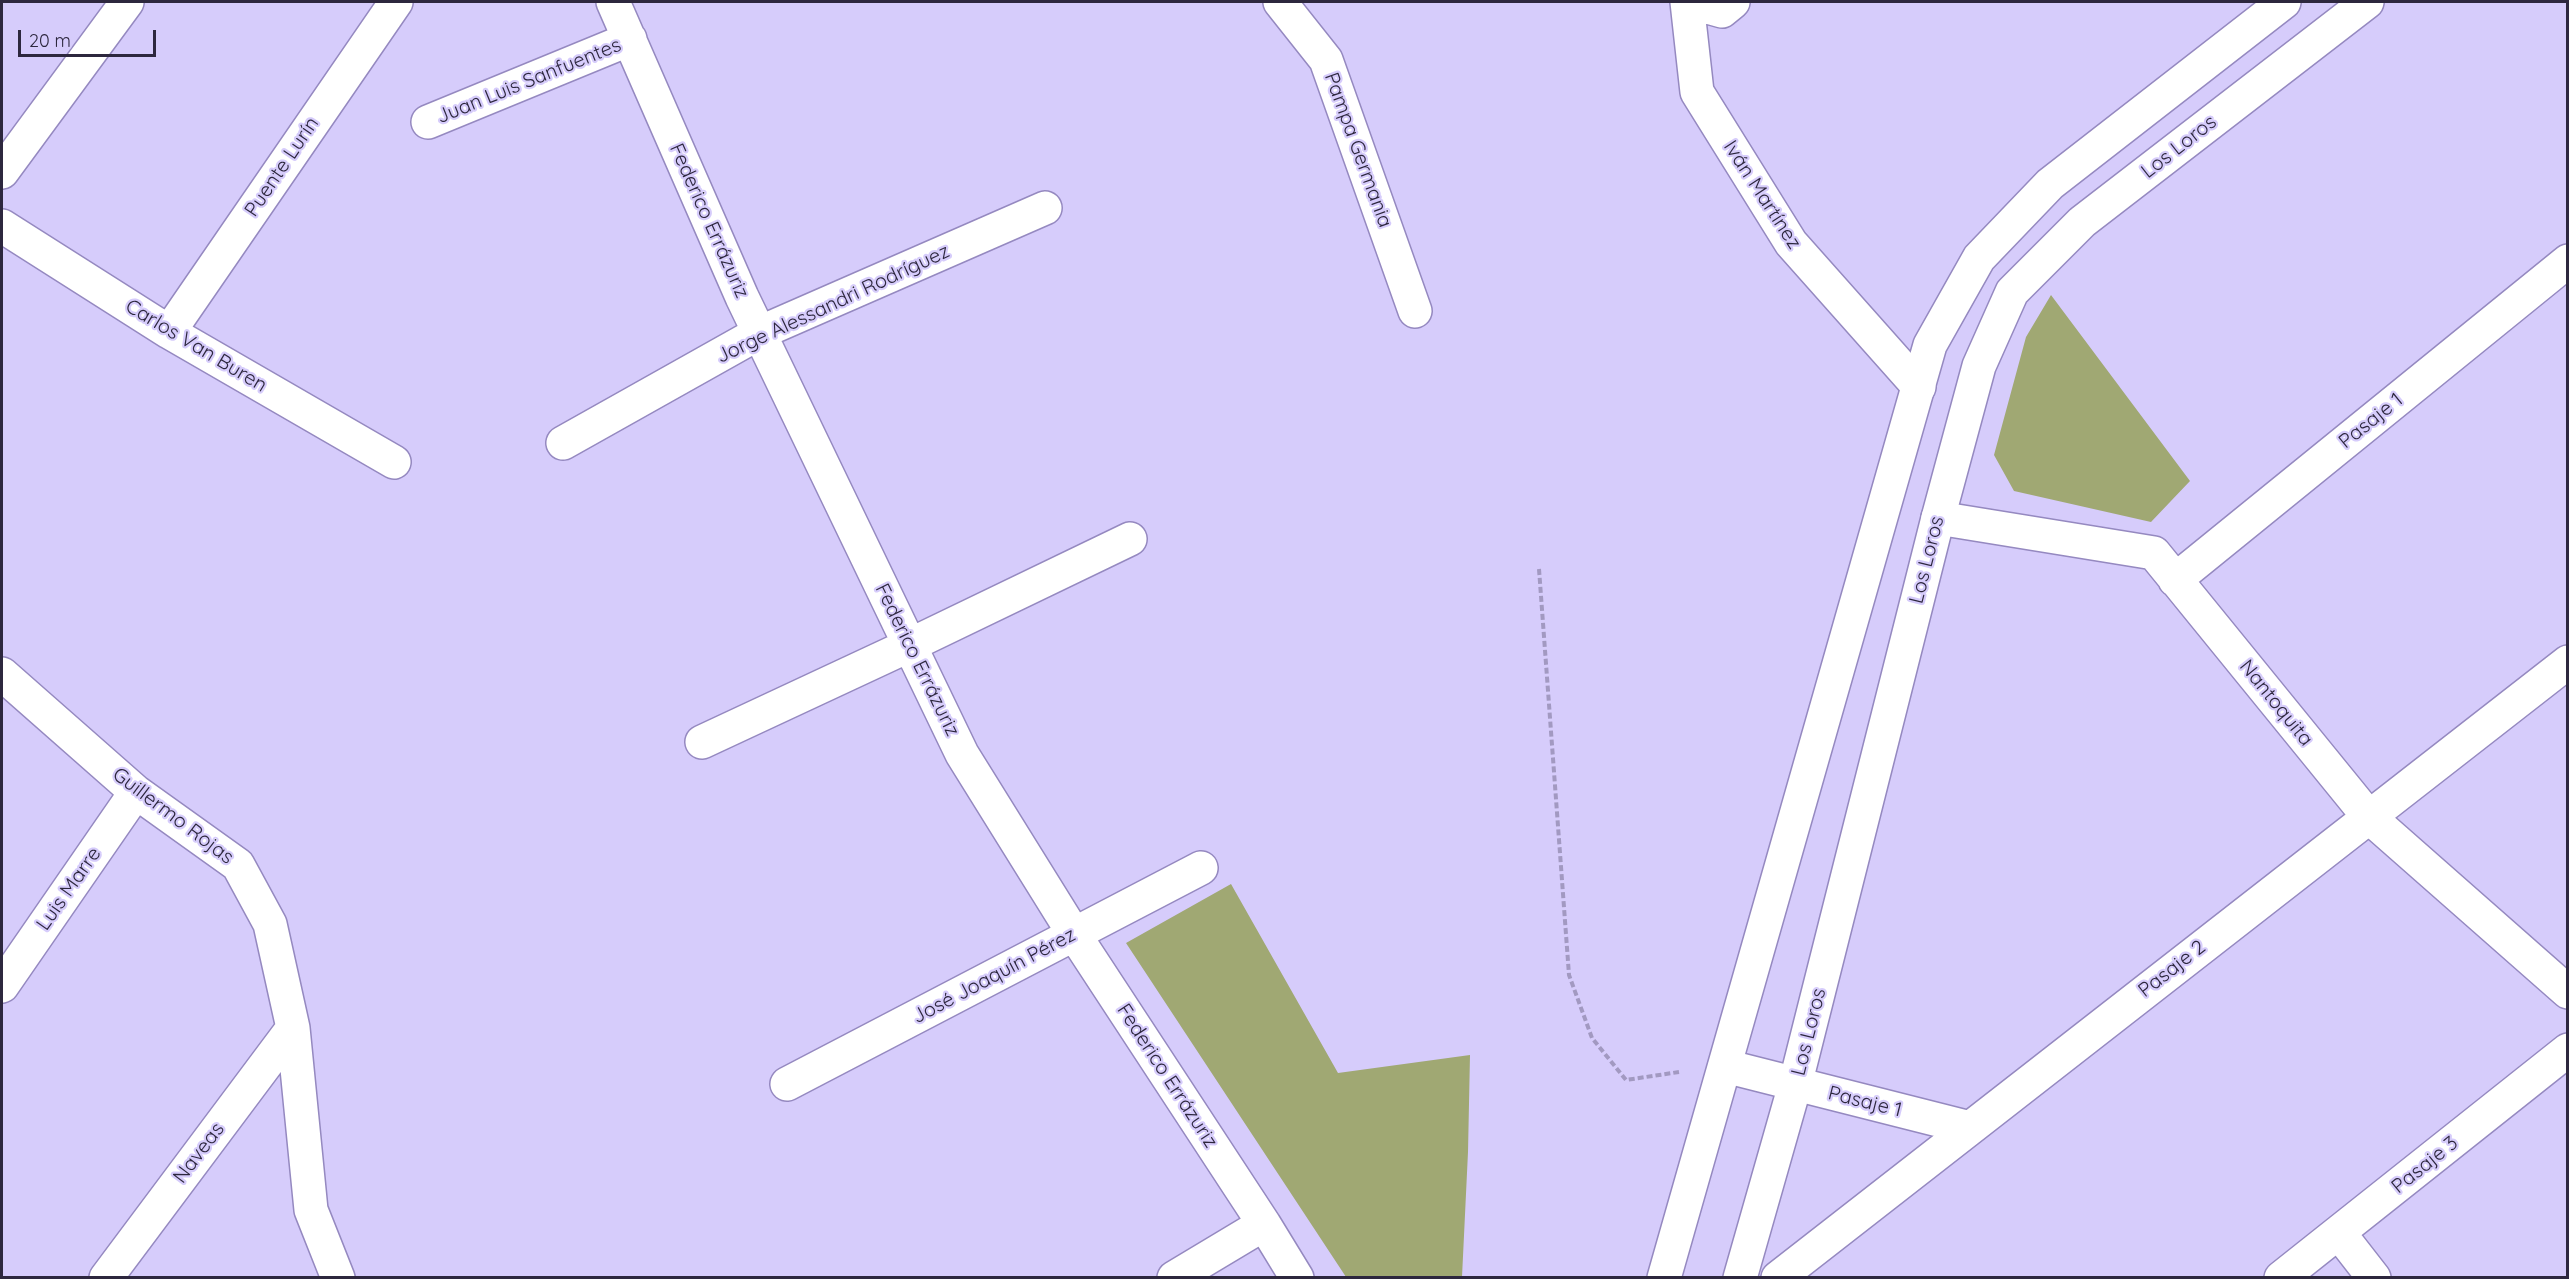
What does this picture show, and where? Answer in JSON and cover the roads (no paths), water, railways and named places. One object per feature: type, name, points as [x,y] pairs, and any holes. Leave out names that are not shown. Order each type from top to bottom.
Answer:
[{"type":"street","points":[[2,172],[127,2]]},
{"type":"street","name":"Puente Lurín","points":[[169,332],[396,2]]},
{"type":"street","name":"Federico Errázuriz","points":[[613,2],[759,333],[962,754],[1074,934],[1297,1278]]},
{"type":"street","name":"Pampa Germania","points":[[1280,2],[1326,60],[1415,311]]},
{"type":"street","points":[[1689,2],[1722,11],[1733,2]]},
{"type":"street","name":"Iván Martínez","points":[[1689,2],[1697,92],[1791,243],[1919,387]]},
{"type":"street","points":[[1664,1278],[1930,345],[1980,258],[2050,184],[2284,2]]},
{"type":"street","name":"Los Loros","points":[[1740,1278],[1795,1085],[1938,518],[1979,366],[2012,292],[2082,222],[2367,2]]},
{"type":"street","name":"Juan Luis Sanfuentes","points":[[428,122],[630,39]]},
{"type":"street","name":"Jorge Alessandri Rodríguez","points":[[563,443],[759,333],[1045,208]]},
{"type":"street","name":"Carlos Van Buren","points":[[2,226],[169,332],[394,462]]},
{"type":"street","name":"Pasaje 1","points":[[2175,580],[2568,261]]},
{"type":"street","name":"Nantoquita","points":[[1938,518],[2154,553],[2368,816],[2568,992]]},
{"type":"street","points":[[702,742],[1130,539]]},
{"type":"street","name":"Pasaje 2","points":[[1778,1278],[2568,662]]},
{"type":"street","name":"Guillermo Rojas","points":[[2,674],[136,792],[238,865],[270,924],[293,1028],[311,1210],[338,1278]]},
{"type":"street","name":"Luis Marre","points":[[2,986],[136,792]]},
{"type":"street","name":"José Joaquín Pérez","points":[[787,1084],[1201,868]]},
{"type":"street","name":"Naveas","points":[[106,1278],[293,1028]]},
{"type":"street","name":"Pasaje 3","points":[[2281,1278],[2568,1050]]},
{"type":"street","name":"Pasaje 1","points":[[1725,1066],[1970,1128]]},
{"type":"street","points":[[1174,1278],[1264,1224]]},
{"type":"street","points":[[2339,1233],[2374,1278]]}]
